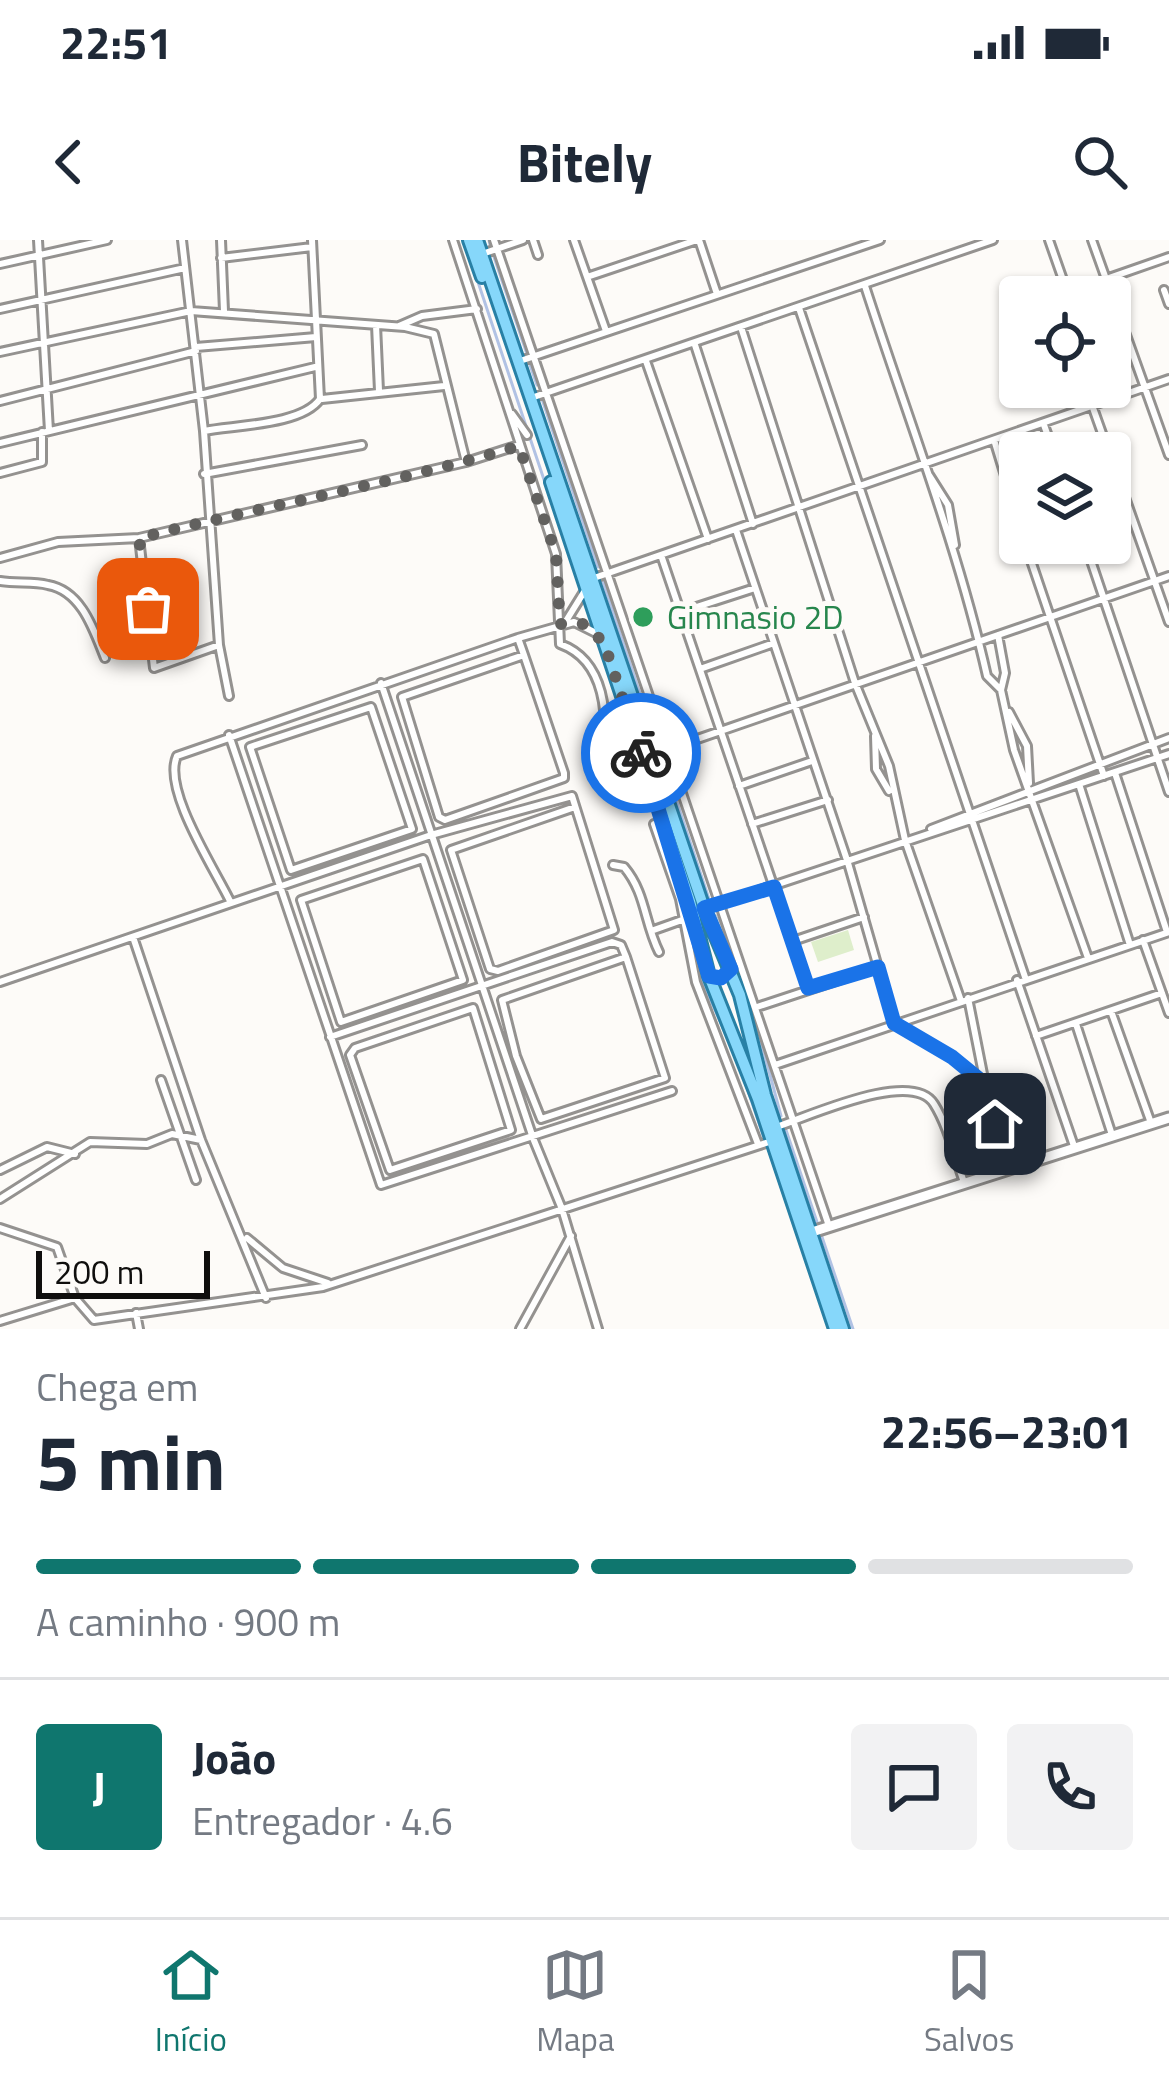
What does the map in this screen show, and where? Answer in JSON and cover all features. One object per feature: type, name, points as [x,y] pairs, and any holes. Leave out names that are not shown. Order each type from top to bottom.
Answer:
[{"type":"main road","points":[[473,240],[482,254],[588,580],[624,714],[699,910],[731,969],[785,1124],[820,1229],[839,1329]]},
{"type":"main road","points":[[473,240],[531,435],[651,754],[699,910],[709,976],[766,1143],[839,1329]]},
{"type":"main road","points":[[709,976],[721,978],[731,969]]},
{"type":"main road","points":[[718,1001],[726,991],[740,995]]},
{"type":"street","points":[[0,473],[42,462],[46,431],[38,240]]},
{"type":"street","points":[[0,264],[106,240]]},
{"type":"street","points":[[182,240],[204,431],[219,645],[229,696]]},
{"type":"street","points":[[220,240],[224,310]]},
{"type":"street","points":[[453,240],[556,554],[560,644],[590,666],[608,719],[605,759]]},
{"type":"street","points":[[482,254],[496,244],[523,240]]},
{"type":"street","points":[[533,240],[538,255]]},
{"type":"street","points":[[574,240],[606,332]]},
{"type":"street","points":[[587,277],[698,240],[717,294]]},
{"type":"street","points":[[839,240],[843,252]]},
{"type":"street","points":[[517,361],[880,240]]},
{"type":"street","points":[[529,398],[993,240]]},
{"type":"street","points":[[1049,240],[1062,276]]},
{"type":"street","points":[[1092,240],[1105,276]]},
{"type":"street","points":[[204,431],[314,409],[320,399],[312,243],[221,257]]},
{"type":"street","points":[[496,244],[757,1007],[775,1066],[785,1124],[891,1089],[914,1090],[934,1103],[964,1182]]},
{"type":"street","points":[[1112,276],[1169,257]]},
{"type":"street","points":[[0,309],[184,268]]},
{"type":"street","points":[[865,286],[955,549],[986,676],[1001,690]]},
{"type":"street","points":[[1164,290],[1169,304]]},
{"type":"street","points":[[799,308],[915,664],[970,816],[1074,1146]]},
{"type":"street","points":[[398,327],[422,316],[477,309]]},
{"type":"street","points":[[0,352],[191,311],[224,310],[434,334],[466,462]]},
{"type":"street","points":[[376,325],[379,391]]},
{"type":"street","points":[[741,327],[855,682],[889,766],[905,840],[964,1000],[999,1136],[1014,1166]]},
{"type":"street","points":[[0,400],[196,349],[316,337]]},
{"type":"street","points":[[695,343],[754,524]]},
{"type":"street","points":[[1131,350],[1169,455]]},
{"type":"street","points":[[645,360],[707,539]]},
{"type":"street","points":[[0,443],[315,367]]},
{"type":"street","points":[[1131,393],[1169,379]]},
{"type":"street","points":[[320,399],[444,386]]},
{"type":"street","points":[[504,400],[531,435]]},
{"type":"street","points":[[561,623],[580,605],[588,580],[610,572],[1093,408],[1102,432]]},
{"type":"street","points":[[1044,425],[1046,432]]},
{"type":"street","points":[[515,430],[531,435]]},
{"type":"street","points":[[0,558],[58,542],[139,538],[466,462],[520,447],[531,435]]},
{"type":"street","points":[[994,442],[999,458]]},
{"type":"street","points":[[204,474],[362,445]]},
{"type":"street","points":[[1131,513],[1169,622]]},
{"type":"street","points":[[736,530],[848,862],[894,1023],[952,1057],[985,1084],[1012,1131],[1008,1148]]},
{"type":"street","points":[[139,538],[154,668],[219,645]]},
{"type":"street","points":[[661,555],[808,988]]},
{"type":"street","points":[[1032,564],[1104,776]]},
{"type":"street","points":[[1092,564],[1169,792]]},
{"type":"street","points":[[651,754],[1169,576]]},
{"type":"street","points":[[0,580],[49,584],[64,592],[84,610],[105,658]]},
{"type":"street","points":[[681,612],[754,588]]},
{"type":"street","points":[[231,902],[172,779],[177,756],[561,623],[585,624],[604,643]]},
{"type":"street","points":[[998,634],[1008,730],[1088,958]]},
{"type":"street","points":[[518,638],[524,655],[564,773],[561,781],[442,820],[402,698],[524,655]]},
{"type":"street","points":[[700,669],[774,643]]},
{"type":"street","points":[[457,659],[461,675]]},
{"type":"street","points":[[381,683],[532,1138],[572,1236],[598,1329]]},
{"type":"street","points":[[371,707],[392,764],[412,829],[291,870],[249,749],[371,707]]},
{"type":"street","points":[[1006,709],[1027,746],[1029,788]]},
{"type":"street","points":[[304,710],[309,726]]},
{"type":"street","points":[[608,719],[624,714]]},
{"type":"street","points":[[874,733],[877,773],[892,795]]},
{"type":"street","points":[[229,735],[383,1186],[672,1091]]},
{"type":"street","points":[[970,816],[1029,788],[1169,738]]},
{"type":"street","points":[[699,910],[970,816],[1169,754]]},
{"type":"street","points":[[392,764],[420,755]]},
{"type":"street","points":[[739,786],[812,761]]},
{"type":"street","points":[[775,1066],[1021,978],[1168,932],[1115,772]]},
{"type":"street","points":[[1079,784],[1130,944]]},
{"type":"street","points":[[0,982],[431,835],[568,795],[575,807],[615,926],[611,933],[493,972],[451,850],[575,807]]},
{"type":"street","points":[[752,824],[828,800]]},
{"type":"street","points":[[508,813],[512,827]]},
{"type":"street","points":[[0,1228],[57,1247],[75,1298],[91,1324],[136,1313],[266,1298],[331,1285],[766,1143],[696,982],[653,824]]},
{"type":"street","points":[[423,859],[443,915],[463,980],[341,1022],[301,900],[423,859]]},
{"type":"street","points":[[354,861],[360,877]]},
{"type":"street","points":[[613,865],[624,867],[643,894],[658,952]]},
{"type":"street","points":[[443,915],[471,906]]},
{"type":"street","points":[[792,941],[864,917]]},
{"type":"street","points":[[650,931],[682,920]]},
{"type":"street","points":[[133,937],[201,1140],[266,1298]]},
{"type":"street","points":[[1143,940],[1169,1013]]},
{"type":"street","points":[[331,1037],[617,942],[626,957],[665,1078],[541,1119],[517,1060],[502,1000],[626,957]]},
{"type":"street","points":[[565,959],[570,976]]},
{"type":"street","points":[[757,1007],[878,967]]},
{"type":"street","points":[[1036,1036],[1162,993]]},
{"type":"street","points":[[472,1008],[493,1067],[511,1130],[390,1170],[349,1060],[355,1048],[472,1008]]},
{"type":"street","points":[[1111,1011],[1150,1123]]},
{"type":"street","points":[[405,1012],[410,1027]]},
{"type":"street","points":[[1076,1023],[1112,1135]]},
{"type":"street","points":[[493,1067],[517,1060]]},
{"type":"street","points":[[161,1080],[196,1180]]},
{"type":"street","points":[[820,1229],[1169,1118]]},
{"type":"street","points":[[0,1199],[90,1142],[201,1140]]},
{"type":"street","points":[[0,1170],[46,1147],[74,1154]]},
{"type":"street","points":[[243,1234],[284,1268],[331,1285]]},
{"type":"street","points":[[520,1329],[572,1236]]},
{"type":"street","points":[[0,1321],[75,1298]]},
{"type":"street","points":[[136,1313],[139,1329]]},
{"type":"green space","points":[[848,930],[854,950],[818,962],[811,942]]},
{"type":"waterway","points":[[489,240],[490,245]]},
{"type":"waterway","points":[[493,254],[527,354]]},
{"type":"waterway","points":[[476,276],[528,432]]},
{"type":"waterway","points":[[529,362],[537,385]]},
{"type":"waterway","points":[[542,399],[598,567]]},
{"type":"waterway","points":[[530,438],[581,590]]},
{"type":"waterway","points":[[603,582],[656,742]]},
{"type":"waterway","points":[[596,636],[620,708]]},
{"type":"waterway","points":[[624,718],[635,751]]},
{"type":"waterway","points":[[662,757],[709,899]]},
{"type":"waterway","points":[[644,781],[657,818]]},
{"type":"waterway","points":[[715,915],[730,945]]},
{"type":"waterway","points":[[694,938],[704,985],[734,1053]]},
{"type":"waterway","points":[[753,1011],[781,1116]]},
{"type":"waterway","points":[[742,1073],[764,1138]]},
{"type":"waterway","points":[[786,1130],[818,1225]]},
{"type":"waterway","points":[[768,1148],[829,1329]]},
{"type":"waterway","points":[[821,1234],[853,1329]]},
{"type":"way so far","points":[[148,609],[139,538],[241,517],[289,500],[386,477],[448,467],[519,446],[556,554],[560,624],[585,624],[604,643],[641,753]]},
{"type":"place","name":"Gimnasio 2D","points":[[643,617]]},
{"type":"route","points":[[641,753],[709,976],[721,978],[731,969],[704,908],[774,887],[808,988],[878,967],[894,1023],[915,1040],[952,1057],[985,1084],[995,1124]]}]
